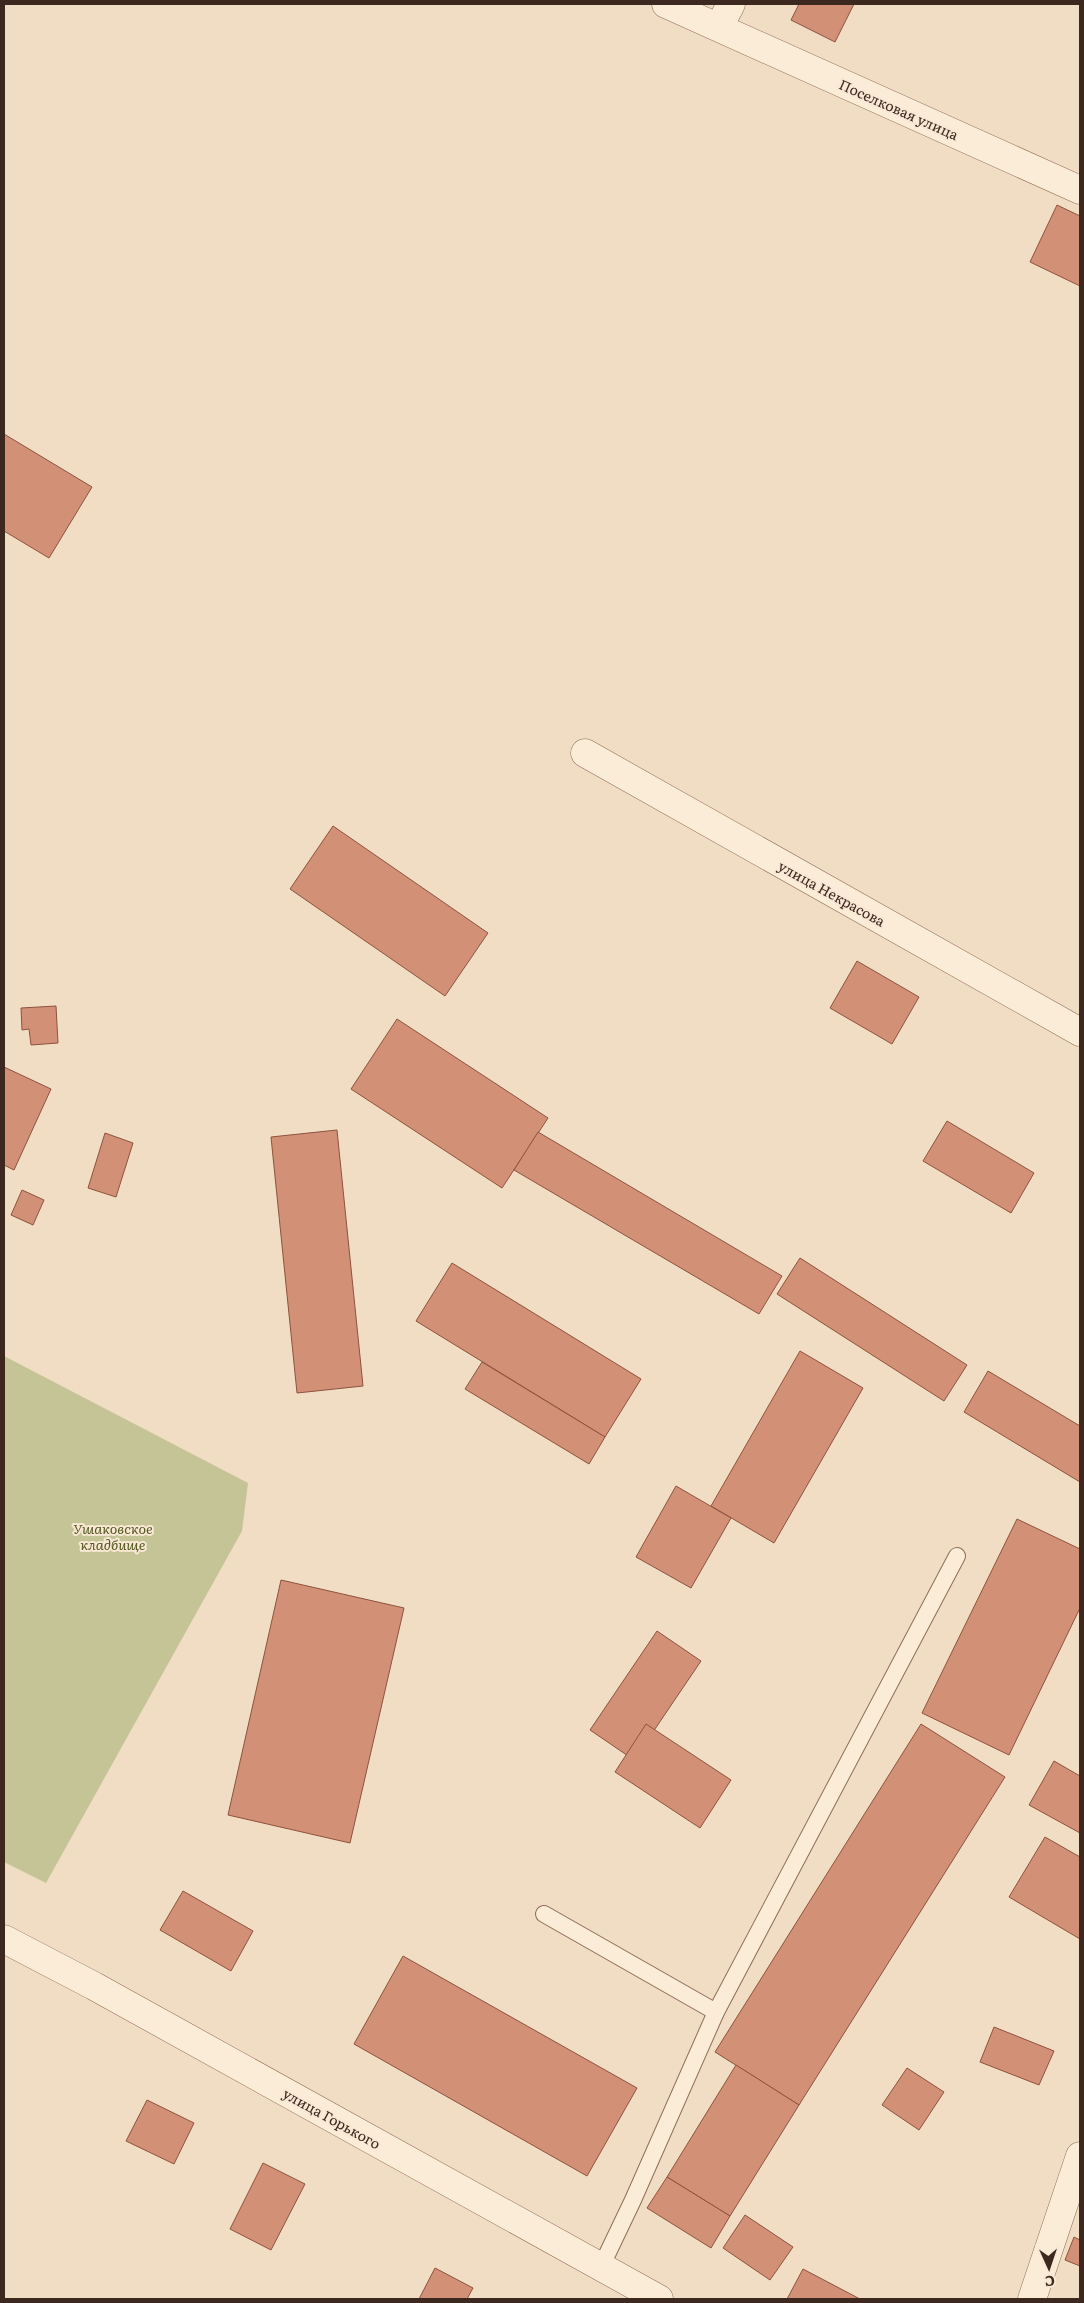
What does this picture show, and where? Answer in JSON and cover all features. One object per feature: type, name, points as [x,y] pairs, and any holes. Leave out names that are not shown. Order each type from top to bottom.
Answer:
[{"type":"street","name":"Поселковая улица","points":[[666,4],[724,16],[1080,190]]},
{"type":"street","name":"улица Некрасова","points":[[584,753],[1080,1032]]},
{"type":"street","name":"улица Горького","points":[[4,1939],[94,1986],[659,2299]]},
{"type":"street","points":[[1032,2299],[1080,2156]]},
{"type":"lane","points":[[601,2267],[633,2200],[716,2012],[957,1556]]},
{"type":"lane","points":[[544,1914],[716,2012]]},
{"type":"green space","name":"Ушаковское кладбище","points":[[4,1356],[248,1483],[242,1531],[46,1883],[4,1862]]},
{"type":"building","points":[[799,4],[854,4],[835,42],[791,20]]},
{"type":"building","points":[[1057,205],[1080,216],[1080,286],[1030,262]]},
{"type":"building","points":[[4,434],[92,487],[49,558],[4,531]]},
{"type":"building","points":[[333,826],[488,933],[445,996],[290,889]]},
{"type":"building","points":[[857,961],[919,997],[892,1044],[830,1008]]},
{"type":"building","points":[[56,1006],[58,1043],[31,1045],[29,1029],[22,1030],[21,1008]]},
{"type":"building","points":[[397,1019],[548,1118],[502,1188],[351,1089]]},
{"type":"building","points":[[4,1067],[51,1089],[14,1170],[4,1165]]},
{"type":"building","points":[[947,1121],[1034,1173],[1011,1213],[923,1161]]},
{"type":"building","points":[[337,1130],[363,1386],[297,1393],[271,1137]]},
{"type":"building","points":[[538,1132],[782,1276],[759,1314],[514,1170]]},
{"type":"building","points":[[105,1133],[133,1143],[116,1197],[88,1188]]},
{"type":"building","points":[[22,1190],[44,1200],[33,1225],[11,1215]]},
{"type":"building","points":[[800,1258],[967,1365],[944,1401],[777,1294]]},
{"type":"building","points":[[452,1263],[641,1379],[605,1437],[416,1321]]},
{"type":"building","points":[[800,1351],[863,1388],[774,1543],[711,1506]]},
{"type":"building","points":[[482,1362],[605,1437],[589,1464],[465,1389]]},
{"type":"building","points":[[988,1371],[1080,1426],[1080,1482],[964,1412]]},
{"type":"building","points":[[676,1486],[731,1518],[691,1588],[636,1557]]},
{"type":"building","points":[[1017,1519],[1080,1549],[1080,1608],[1009,1755],[922,1713]]},
{"type":"building","points":[[281,1580],[404,1608],[350,1843],[228,1815]]},
{"type":"building","points":[[657,1631],[701,1661],[634,1760],[590,1730]]},
{"type":"building","points":[[646,1724],[731,1780],[700,1828],[615,1772]]},
{"type":"building","points":[[921,1724],[1005,1777],[799,2105],[715,2052]]},
{"type":"building","points":[[1054,1761],[1080,1776],[1080,1833],[1029,1805]]},
{"type":"building","points":[[1045,1837],[1080,1857],[1080,1939],[1009,1897]]},
{"type":"building","points":[[183,1891],[253,1931],[231,1971],[160,1930]]},
{"type":"building","points":[[403,1956],[637,2088],[587,2176],[354,2044]]},
{"type":"building","points":[[994,2027],[1054,2051],[1039,2085],[980,2062]]},
{"type":"building","points":[[736,2065],[799,2105],[730,2216],[667,2177]]},
{"type":"building","points":[[907,2068],[944,2092],[919,2130],[882,2105]]},
{"type":"building","points":[[147,2100],[194,2123],[174,2164],[126,2141]]},
{"type":"building","points":[[263,2163],[305,2184],[271,2250],[230,2229]]},
{"type":"building","points":[[667,2177],[730,2216],[711,2248],[647,2208]]},
{"type":"building","points":[[745,2215],[793,2247],[770,2280],[723,2248]]},
{"type":"building","points":[[1074,2237],[1080,2240],[1080,2266],[1065,2260]]},
{"type":"building","points":[[435,2268],[473,2288],[467,2299],[419,2299]]},
{"type":"building","points":[[803,2269],[860,2299],[787,2299]]}]
